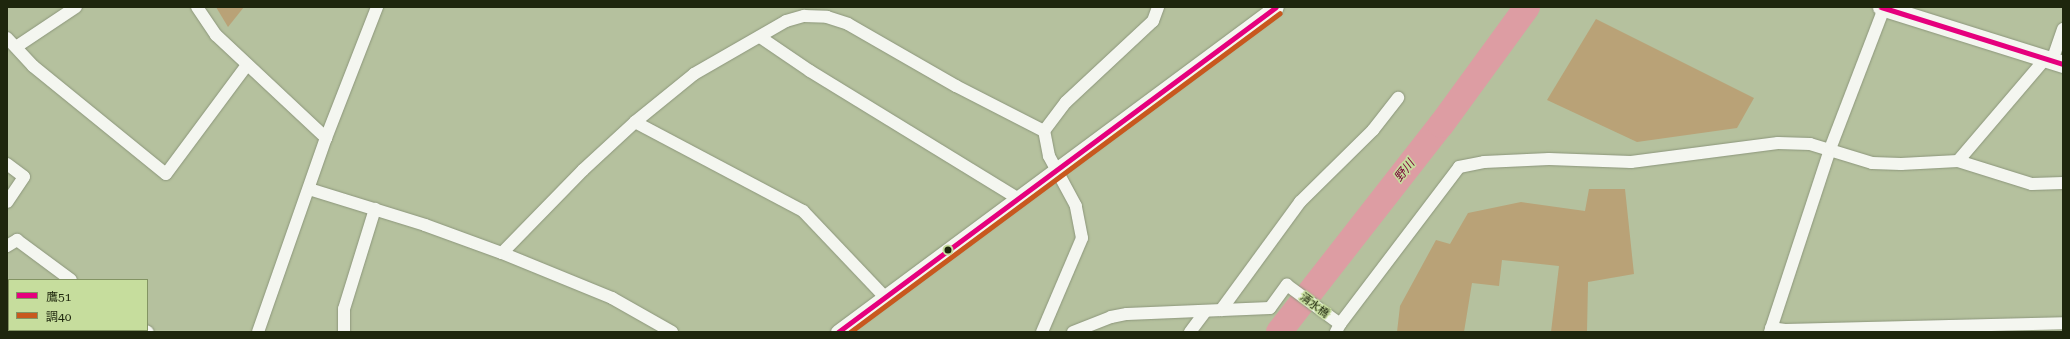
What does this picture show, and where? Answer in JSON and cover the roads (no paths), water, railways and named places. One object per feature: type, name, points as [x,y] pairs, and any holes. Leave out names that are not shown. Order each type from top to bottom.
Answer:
[{"type":"main road","points":[[1882,7],[1922,14],[2054,61]]},
{"type":"street","points":[[16,47],[76,7]]},
{"type":"street","points":[[197,7],[216,35],[326,138]]},
{"type":"street","points":[[258,332],[326,138],[377,7]]},
{"type":"street","points":[[1042,332],[1082,238],[1076,206],[1059,169],[1049,156],[1044,131],[1066,102],[1154,21],[1158,7]]},
{"type":"street","points":[[838,332],[1276,7]]},
{"type":"street","points":[[1882,7],[1830,149],[1771,330],[2011,328],[2063,323]]},
{"type":"street","points":[[502,253],[561,192],[635,122],[694,74],[786,21],[804,16],[827,17],[848,24],[956,86],[1044,131]]},
{"type":"street","points":[[1958,161],[2054,61],[2063,29]]},
{"type":"street","points":[[760,37],[810,71],[1017,198]]},
{"type":"street","points":[[7,38],[33,66],[166,174],[247,65]]},
{"type":"street","points":[[1073,332],[1110,317],[1127,314],[1221,310],[1300,202],[1374,130],[1398,98]]},
{"type":"street","points":[[635,122],[803,211],[885,297]]},
{"type":"street","points":[[1338,326],[1459,167],[1484,162],[1549,159],[1631,162],[1778,143],[1819,145],[1872,163],[1901,164],[1958,161],[2032,184],[2063,183]]},
{"type":"street","points":[[7,164],[24,177],[7,202]]},
{"type":"street","points":[[309,189],[375,208],[502,253],[612,298],[672,332]]},
{"type":"street","points":[[344,332],[344,309],[375,208]]},
{"type":"street","points":[[7,246],[17,240],[70,279]]},
{"type":"street","name":"清水橋","points":[[1221,310],[1270,308],[1287,285],[1338,326]]},
{"type":"street","points":[[1190,332],[1206,311]]},
{"type":"waterway","name":"野川","points":[[1279,332],[1441,125],[1527,7]]}]
